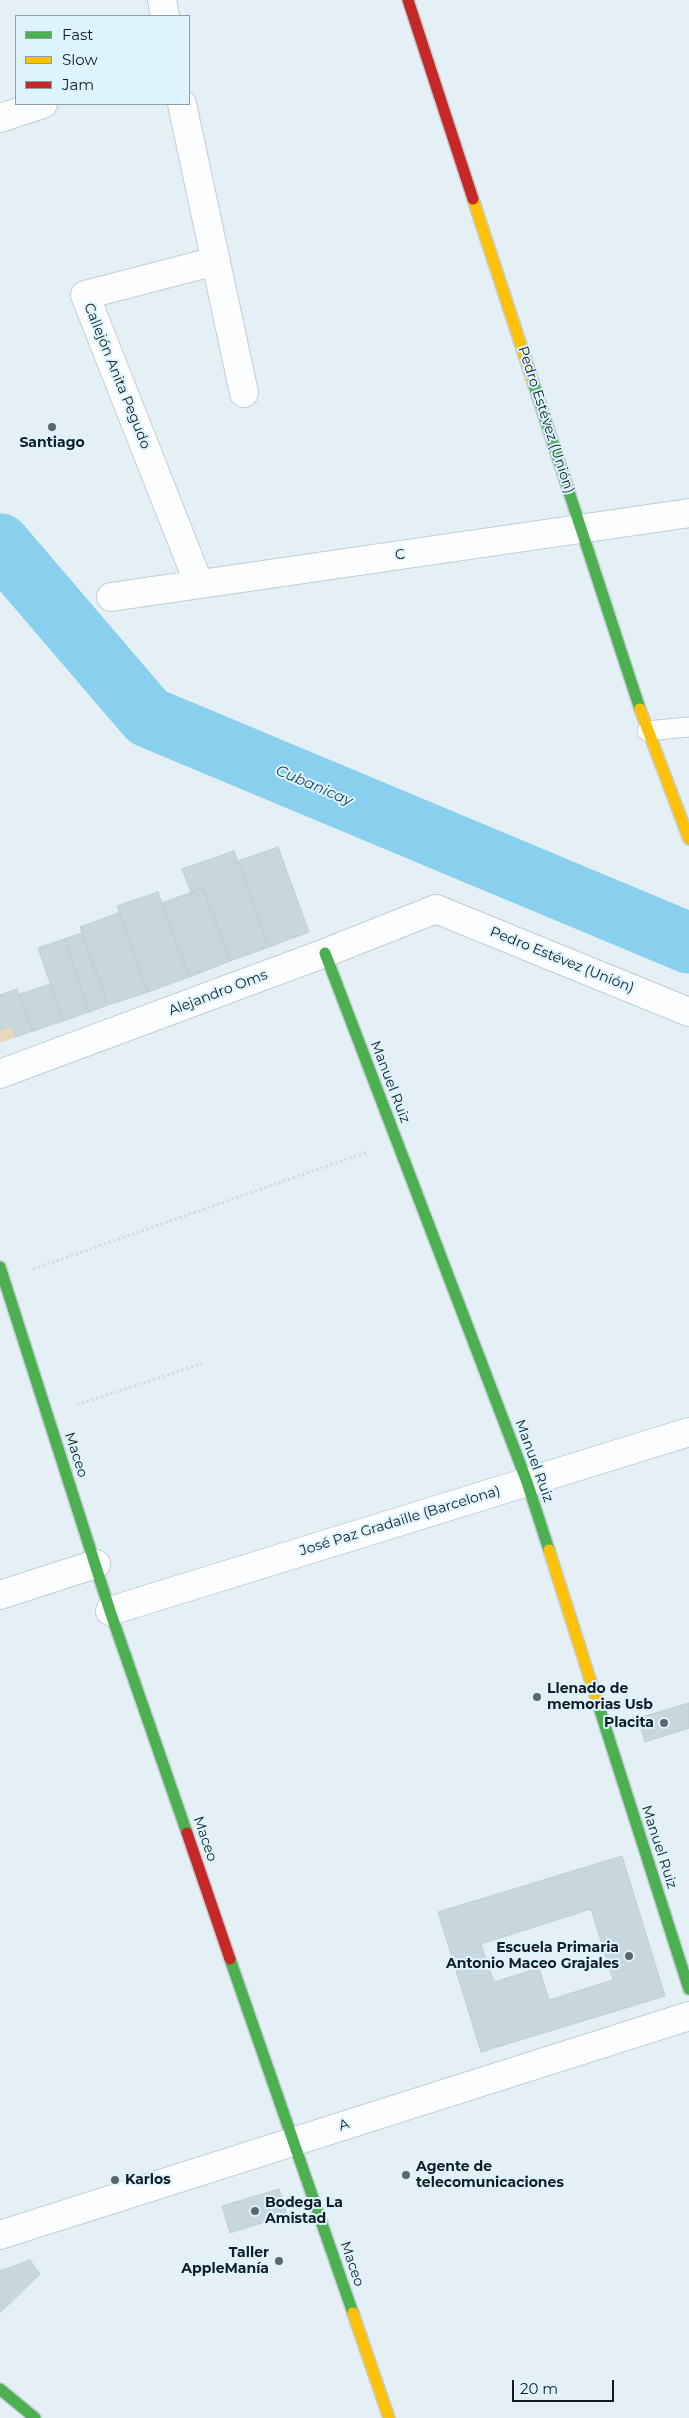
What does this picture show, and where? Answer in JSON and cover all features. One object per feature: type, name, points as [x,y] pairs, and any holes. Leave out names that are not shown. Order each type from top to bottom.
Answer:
[{"type":"street","points":[[162,0],[165,15]]},
{"type":"street","name":"Pedro Estévez (Unión)","points":[[408,0],[647,731],[689,839]]},
{"type":"street","points":[[0,118],[40,105]]},
{"type":"street","points":[[182,105],[244,393]]},
{"type":"street","name":"Callejón Anita Pegudo","points":[[199,584],[84,295],[216,261]]},
{"type":"street","name":"C","points":[[112,597],[689,513]]},
{"type":"street","name":"Pedro Estévez (Unión)","points":[[436,909],[689,1012]]},
{"type":"street","name":"Alejandro Oms","points":[[0,1074],[325,953],[436,909]]},
{"type":"street","name":"Manuel Ruiz","points":[[325,953],[527,1482],[689,1988]]},
{"type":"street","name":"Maceo","points":[[0,1266],[110,1611],[389,2418]]},
{"type":"street","name":"José Paz Gradaille (Barcelona)","points":[[110,1611],[689,1432]]},
{"type":"street","points":[[0,1595],[96,1564]]},
{"type":"street","name":"A","points":[[0,2235],[689,2016]]},
{"type":"street","points":[[0,2389],[35,2418]]},
{"type":"lane","points":[[647,731],[689,727]]},
{"type":"path","points":[[4,1280],[397,1141]]},
{"type":"path","points":[[48,1415],[203,1363]]},
{"type":"shaded area","points":[[12,1026],[16,1037],[0,1043],[0,1030]]},
{"type":"building","points":[[278,847],[309,932],[269,947],[238,861]]},
{"type":"building","points":[[234,851],[269,947],[230,961],[203,888],[191,893],[182,869]]},
{"type":"building","points":[[203,888],[230,961],[189,977],[162,903]]},
{"type":"building","points":[[158,892],[189,977],[148,992],[117,906]]},
{"type":"building","points":[[119,913],[148,992],[108,1005],[80,927]]},
{"type":"building","points":[[82,933],[108,1005],[89,1012],[64,939]]},
{"type":"building","points":[[64,939],[89,1012],[63,1021],[38,948]]},
{"type":"building","points":[[50,984],[63,1021],[33,1031],[20,994]]},
{"type":"building","points":[[17,989],[33,1031],[16,1037],[12,1026],[0,1030],[0,995]]},
{"type":"building","name":"Placita","points":[[689,1703],[689,1728],[645,1742],[638,1718]]},
{"type":"building","name":"Escuela Primaria Antonio Maceo Grajales","points":[[622,1856],[665,1996],[481,2052],[438,1912]],"holes":[[[591,1909],[613,1980],[549,2000],[539,1968],[494,1982],[481,1944]]]},
{"type":"building","name":"Bodega La Amistad","points":[[279,2189],[287,2215],[230,2233],[222,2206]]},
{"type":"building","points":[[30,2260],[40,2274],[0,2313],[0,2271]]},
{"type":"waterway","name":"Cubanicay","points":[[0,544],[148,717],[689,943]]},
{"type":"traffic: fast","points":[[533,382],[640,709]]},
{"type":"traffic: fast","points":[[325,953],[527,1482],[549,1550]]},
{"type":"traffic: fast","points":[[0,1267],[110,1611],[187,1833]]},
{"type":"traffic: fast","points":[[598,1704],[689,1989]]},
{"type":"traffic: fast","points":[[230,1959],[353,2313]]},
{"type":"traffic: fast","points":[[0,2389],[35,2418]]},
{"type":"traffic: slow","points":[[473,199],[533,382]]},
{"type":"traffic: slow","points":[[640,709],[689,839]]},
{"type":"traffic: slow","points":[[549,1550],[598,1704]]},
{"type":"traffic: slow","points":[[353,2313],[389,2418]]},
{"type":"traffic: jam","points":[[408,0],[473,199]]},
{"type":"traffic: jam","points":[[187,1833],[230,1959]]},
{"type":"place","name":"Santiago","points":[[52,427]]},
{"type":"place","name":"Llenado de memorias Usb","points":[[537,1697]]},
{"type":"place","name":"Placita","points":[[664,1723]]},
{"type":"place","name":"Escuela Primaria Antonio Maceo Grajales","points":[[629,1956]]},
{"type":"place","name":"Agente de telecomunicaciones","points":[[406,2175]]},
{"type":"place","name":"Karlos","points":[[115,2180]]},
{"type":"place","name":"Bodega La Amistad","points":[[255,2211]]},
{"type":"place","name":"Taller AppleManía","points":[[279,2261]]}]
